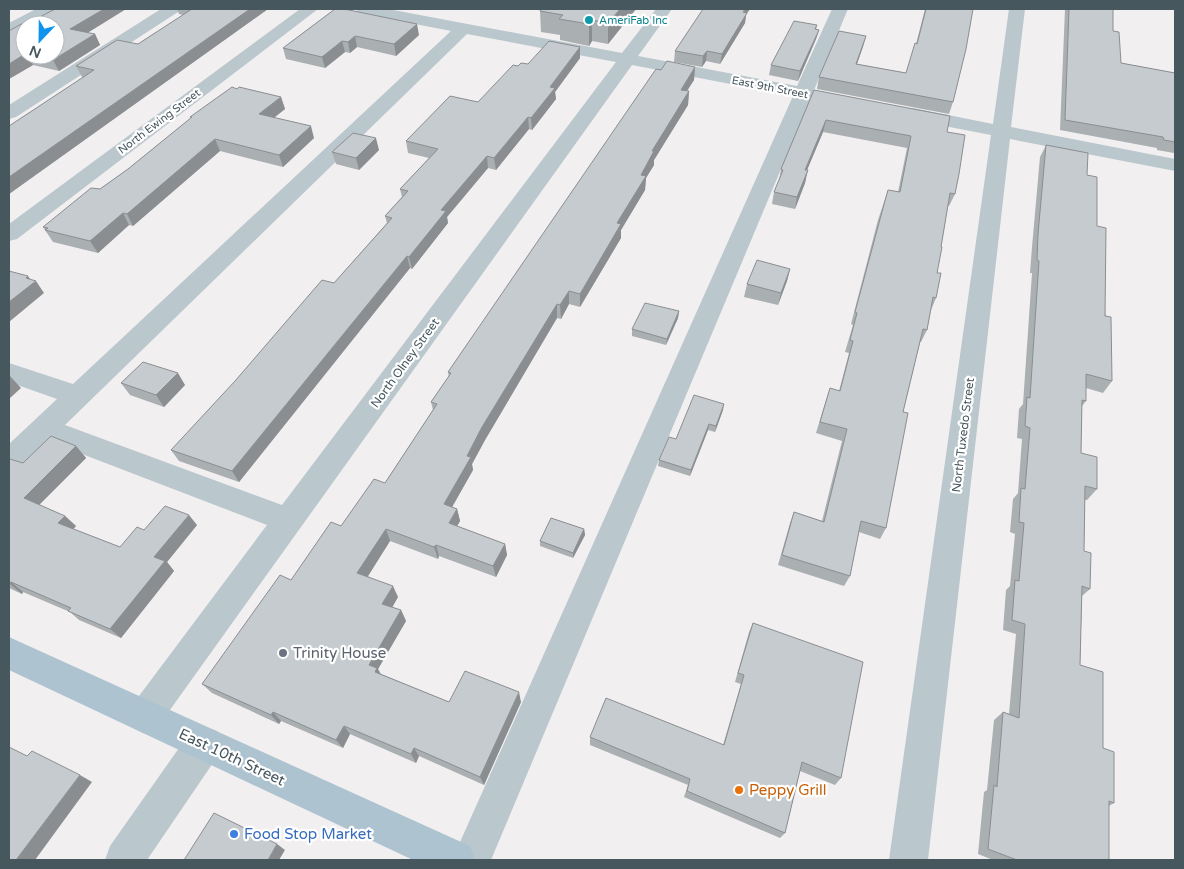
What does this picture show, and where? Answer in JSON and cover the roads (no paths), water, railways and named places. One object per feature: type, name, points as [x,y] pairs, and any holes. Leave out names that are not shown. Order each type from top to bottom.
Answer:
[{"type":"main road","name":"East 10th Street","points":[[9,653],[456,860]]},
{"type":"street","points":[[12,26],[47,9]]},
{"type":"street","points":[[9,113],[172,9]]},
{"type":"street","name":"North Ewing Street","points":[[9,234],[310,9]]},
{"type":"street","name":"East 9th Street","points":[[364,9],[832,98]]},
{"type":"street","name":"North Olney Street","points":[[145,716],[664,9]]},
{"type":"street","points":[[472,860],[840,9]]},
{"type":"street","name":"North Tuxedo Street","points":[[908,860],[1017,9]]},
{"type":"street","points":[[9,461],[463,28]]},
{"type":"street","points":[[898,111],[1175,165]]},
{"type":"street","points":[[9,372],[77,396]]},
{"type":"street","points":[[44,428],[289,520]]},
{"type":"street","points":[[124,860],[204,744]]},
{"type":"place","name":"AmeriFab Inc","points":[[589,20]]},
{"type":"place","name":"Trinity House","points":[[283,653]]},
{"type":"place","name":"Peppy Grill","points":[[739,790]]},
{"type":"place","name":"Food Stop Market","points":[[234,834]]}]
